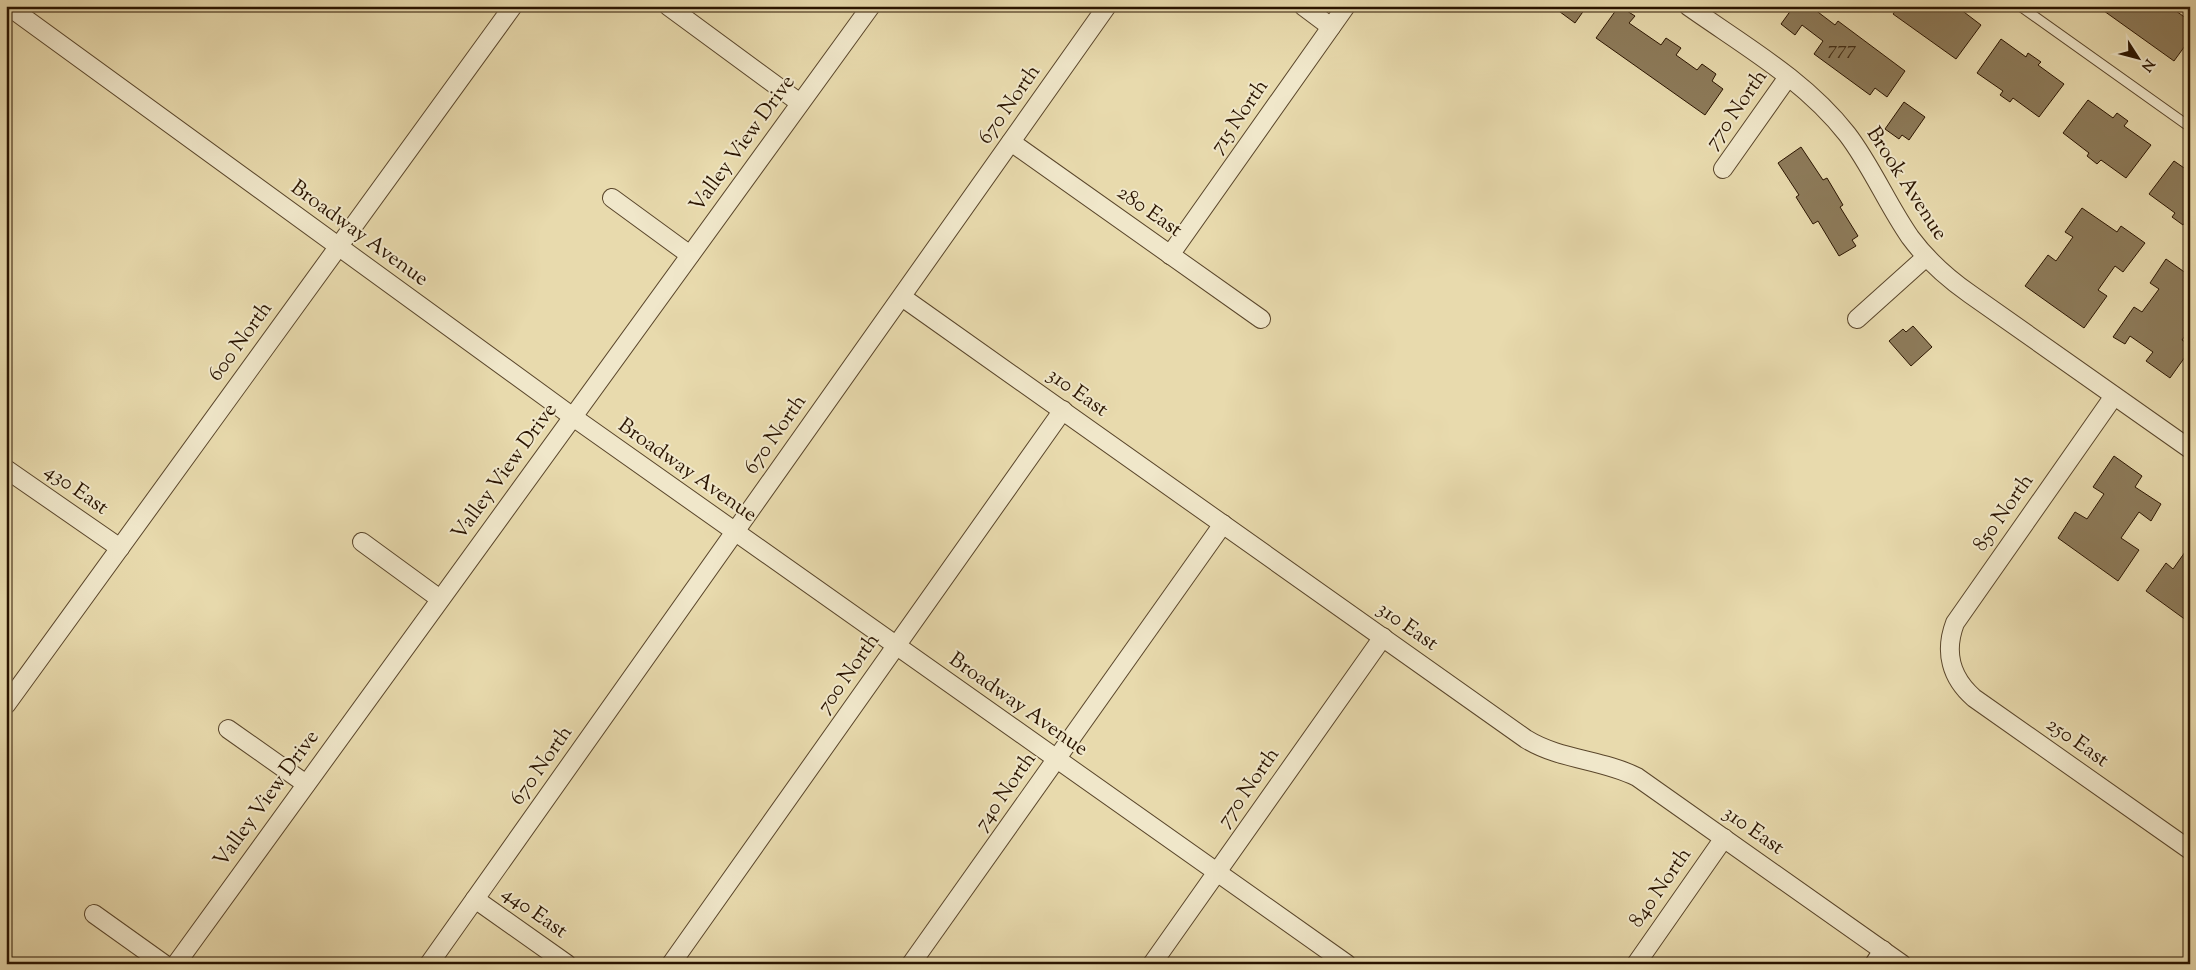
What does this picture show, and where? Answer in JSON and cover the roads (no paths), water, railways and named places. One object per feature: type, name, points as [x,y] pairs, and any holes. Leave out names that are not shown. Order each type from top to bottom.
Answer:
[{"type":"street","name":"Broadway Avenue","points":[[8,6],[572,417],[1346,964]]},
{"type":"street","name":"600 North","points":[[6,705],[513,6]]},
{"type":"street","points":[[668,6],[800,103]]},
{"type":"street","name":"Valley View Drive","points":[[176,964],[871,6]]},
{"type":"street","name":"670 North","points":[[429,964],[1107,6]]},
{"type":"street","points":[[1303,6],[1332,27]]},
{"type":"street","name":"715 North","points":[[1170,255],[1346,6]]},
{"type":"street","name":"Brook Avenue","points":[[1688,6],[1788,77],[1822,106],[1848,135],[1909,235],[1926,257],[1954,283],[2114,396],[2187,442]]},
{"type":"street","name":"770 North","points":[[1723,169],[1788,77]]},
{"type":"street","name":"280 East","points":[[1011,142],[1261,319]]},
{"type":"street","points":[[612,198],[690,255]]},
{"type":"street","points":[[1857,319],[1926,257]]},
{"type":"street","name":"310 East","points":[[902,296],[1534,744],[1558,754],[1598,762],[1625,771],[1724,838],[1878,957],[1902,964]]},
{"type":"street","name":"850 North","points":[[1951,663],[1949,653],[1951,633],[1960,614],[2114,396]]},
{"type":"street","name":"700 North","points":[[671,964],[1063,410]]},
{"type":"street","name":"430 East","points":[[6,469],[120,548]]},
{"type":"street","name":"740 North","points":[[911,964],[1223,524]]},
{"type":"street","points":[[362,542],[440,599]]},
{"type":"street","name":"770 North","points":[[1152,964],[1383,638]]},
{"type":"street","name":"250 East","points":[[1951,663],[1959,683],[1974,698],[2190,850]]},
{"type":"street","points":[[228,729],[306,784]]},
{"type":"street","name":"840 North","points":[[1636,964],[1724,838]]},
{"type":"street","name":"440 East","points":[[475,899],[567,964]]},
{"type":"street","points":[[94,914],[164,964]]},
{"type":"lane","points":[[2020,6],[2190,127]]}]
